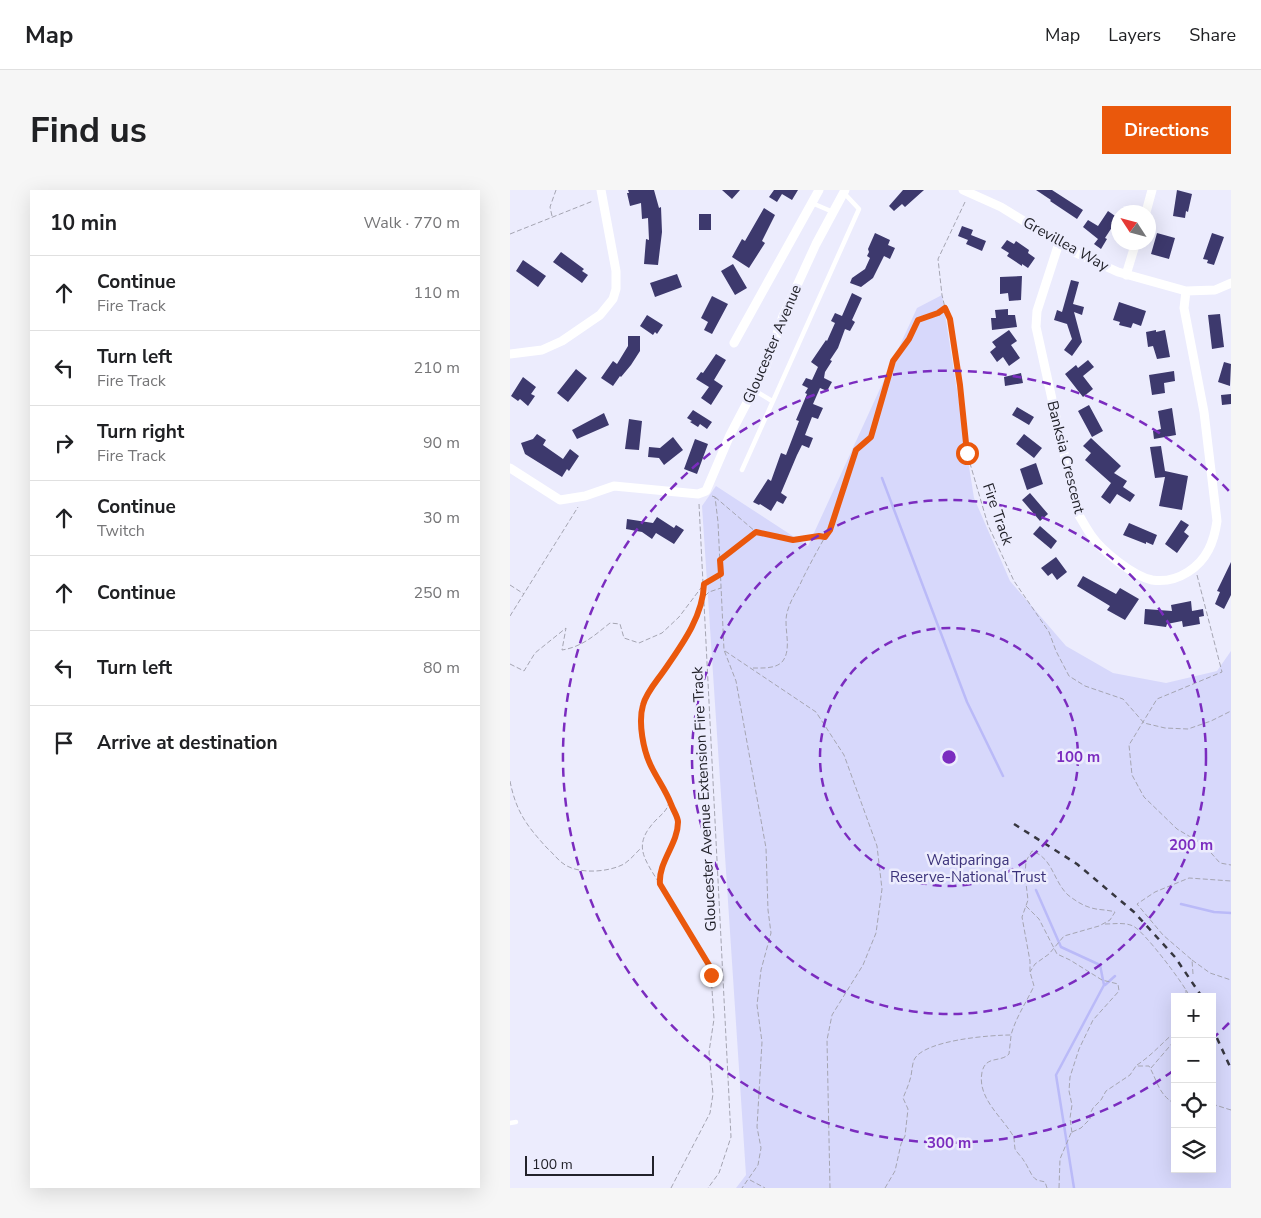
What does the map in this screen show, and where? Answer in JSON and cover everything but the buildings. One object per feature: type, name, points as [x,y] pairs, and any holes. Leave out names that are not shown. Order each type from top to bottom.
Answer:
[{"type":"street","name":"Gloucester Avenue","points":[[734,343],[818,190]]},
{"type":"street","points":[[1148,205],[1152,190]]},
{"type":"street","name":"Grevillea Way","points":[[966,191],[1001,207],[1076,253],[1103,267],[1126,275],[1186,291],[1214,290],[1231,283]]},
{"type":"street","name":"Gloucester Avenue","points":[[698,494],[706,491],[710,484],[730,435],[766,366],[783,316],[816,244],[844,192]]},
{"type":"street","points":[[510,354],[542,350],[562,341],[600,315],[613,300],[616,289],[616,271],[601,194]]},
{"type":"street","name":"Banksia Crescent","points":[[1060,243],[1037,311],[1036,327],[1078,512],[1091,536],[1107,553],[1131,570],[1151,580],[1177,579],[1195,567],[1210,550],[1217,521],[1204,412],[1184,308],[1186,291]]},
{"type":"street","points":[[1126,275],[1134,250]]},
{"type":"street","points":[[510,468],[560,500],[585,496],[614,486],[698,494]]},
{"type":"lane","points":[[742,470],[859,209],[844,192]]},
{"type":"lane","points":[[812,203],[832,212]]},
{"type":"lane","points":[[754,390],[772,401]]},
{"type":"lane","points":[[510,1123],[516,1122]]},
{"type":"path","points":[[553,217],[550,207],[556,190]]},
{"type":"path","name":"Fire Track","points":[[966,191],[938,260],[945,308],[950,319],[960,385],[967,453],[988,525],[1014,582],[1048,632],[1069,676],[1085,686],[1123,699],[1144,723]]},
{"type":"path","points":[[510,234],[553,217],[601,194]]},
{"type":"path","points":[[752,668],[775,666],[782,662],[786,654],[786,624],[790,602],[830,530],[856,450],[871,437],[893,361],[909,339],[918,320],[938,313],[945,308]]},
{"type":"path","points":[[698,494],[715,497],[756,532],[793,540],[819,536],[825,537]]},
{"type":"path","name":"Gloucester Avenue Extension Fire Track","points":[[698,494],[731,1137],[719,1173],[708,1188]]},
{"type":"path","points":[[510,616],[585,496]]},
{"type":"path","points":[[715,497],[724,650],[736,681],[766,848],[768,910],[771,933],[761,970],[757,1005],[762,1042],[757,1127],[761,1148],[758,1166],[742,1188]]},
{"type":"path","points":[[720,560],[756,532]]},
{"type":"path","points":[[1195,567],[1222,672],[1157,699],[1130,745],[1132,775],[1144,797],[1177,829],[1204,845],[1220,863],[1231,865]]},
{"type":"path","points":[[510,664],[524,671],[535,653],[566,628],[562,650],[574,648],[593,637],[610,622],[620,624],[624,638],[639,643],[662,633],[680,617],[704,584],[721,574]]},
{"type":"path","points":[[510,585],[524,594]]},
{"type":"path","points":[[660,884],[659,874],[674,838],[678,821],[670,799],[651,766],[640,718],[643,703],[650,689],[687,639],[704,598],[709,592],[721,588]]},
{"type":"path","points":[[724,650],[816,712],[844,755],[877,846],[882,889],[876,933],[863,965],[832,1015],[827,1040],[830,1188]]},
{"type":"path","points":[[1144,723],[1165,728],[1188,729],[1211,721],[1231,711]]},
{"type":"path","points":[[510,781],[513,798],[527,826],[560,861],[569,867],[584,870],[611,870],[626,863],[641,848],[647,830],[668,808],[670,799]]},
{"type":"path","points":[[641,848],[646,862],[709,965],[711,975],[714,1020],[709,1052],[713,1094],[710,1113],[671,1188]]},
{"type":"path","points":[[1047,1188],[1045,1182],[1034,1178],[1024,1160],[1016,1151],[1013,1136],[984,1094],[982,1071],[991,1060],[1005,1058],[1009,1054],[1016,1016],[1026,1003],[1034,986],[1030,972],[1030,961],[1022,917],[1028,900],[1025,875],[1026,861],[1032,851],[1046,859],[1061,888],[1078,902],[1086,907],[1115,912],[1110,920],[1104,924]]},
{"type":"path","points":[[1231,881],[1189,878],[1155,892],[1137,904],[1163,935],[1192,960],[1210,973],[1231,980]]},
{"type":"path","points":[[1026,906],[1038,919],[1057,954],[1070,960],[1097,978],[1118,984],[1119,991],[1093,1020],[1079,1049],[1070,1077],[1072,1133],[1060,1159],[1059,1188]]},
{"type":"path","points":[[1030,972],[1035,964],[1045,958],[1064,936],[1104,924],[1123,923],[1135,927],[1155,949],[1188,993]]},
{"type":"path","points":[[1192,960],[1193,974]]},
{"type":"path","points":[[885,1188],[895,1171],[901,1144],[906,1136],[908,1109],[903,1098],[914,1061],[918,1054],[951,1041],[983,1036],[1011,1035]]},
{"type":"path","points":[[1072,1133],[1090,1120],[1093,1108],[1106,1091],[1130,1074],[1136,1066],[1148,1058],[1171,1035]]},
{"type":"path","points":[[1150,1069],[1171,1045]]},
{"type":"path","points":[[1136,1066],[1149,1066],[1156,1079],[1159,1091],[1171,1102]]},
{"type":"path","points":[[1216,1105],[1231,1110]]},
{"type":"path","points":[[749,1179],[765,1188]]},
{"type":"green space","name":"Watiparinga Reserve-National Trust","points":[[942,295],[974,498],[1010,581],[1066,646],[1113,673],[1166,683],[1217,671],[1231,651],[1231,1188],[736,1188],[746,1175],[702,506],[716,486],[808,546],[917,308]]},
{"type":"waterway","points":[[882,478],[967,702],[1003,776]]},
{"type":"waterway","points":[[1036,890],[1061,947],[1100,965],[1104,985],[1056,1075],[1074,1188]]},
{"type":"waterway","points":[[1181,904],[1214,912],[1231,913]]},
{"type":"waterway","points":[[1105,985],[1115,976]]},
{"type":"railway","points":[[1014,824],[1077,864],[1134,912],[1175,957],[1199,993]]},
{"type":"railway","points":[[1216,1036],[1231,1069]]},
{"type":"route","points":[[711,975],[709,965],[660,884],[659,874],[674,838],[678,821],[667,792],[651,766],[640,718],[643,703],[650,689],[687,639],[704,598],[704,584],[721,574],[720,560],[756,532],[793,540],[819,536],[825,537],[830,530],[856,450],[871,437],[893,361],[909,339],[918,320],[938,313],[945,308],[950,319],[960,385],[967,453]]}]
